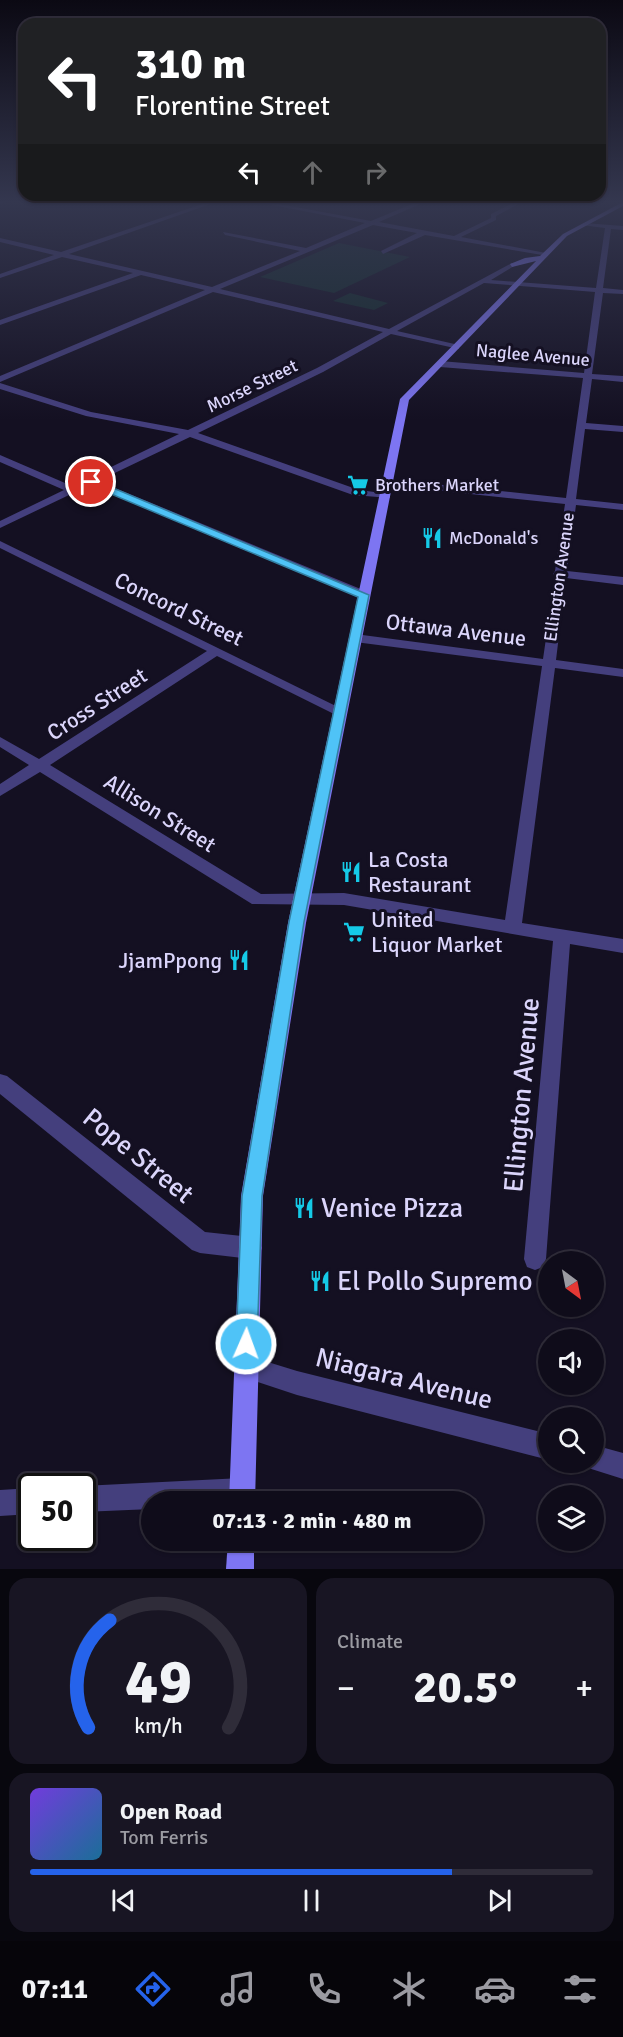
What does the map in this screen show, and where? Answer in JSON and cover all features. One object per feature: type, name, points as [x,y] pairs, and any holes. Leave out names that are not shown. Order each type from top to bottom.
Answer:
[{"type":"main road","points":[[242,1491],[252,1196],[297,922],[405,399],[527,274]]},
{"type":"main road","points":[[240,1551],[240,1569]]},
{"type":"street","points":[[0,323],[138,274]]},
{"type":"street","points":[[146,274],[456,347]]},
{"type":"street","points":[[0,379],[250,274]]},
{"type":"street","name":"Morse Street","points":[[0,525],[320,370],[495,274]]},
{"type":"street","name":"Ellington Avenue","points":[[513,927],[569,502],[582,426],[602,274]]},
{"type":"street","points":[[482,281],[623,292]]},
{"type":"street","name":"Naglee Avenue","points":[[440,364],[623,379]]},
{"type":"street","points":[[0,386],[89,414],[192,434],[357,493],[387,489],[623,507]]},
{"type":"street","points":[[582,426],[623,429]]},
{"type":"street","points":[[0,458],[73,490]]},
{"type":"street","points":[[91,482],[364,595]]},
{"type":"street","name":"Concord Street","points":[[0,544],[339,711]]},
{"type":"street","points":[[560,574],[623,581]]},
{"type":"street","name":"Ottawa Avenue","points":[[355,638],[623,673]]},
{"type":"street","name":"Cross Street","points":[[0,791],[216,651]]},
{"type":"street","name":"Allison Street","points":[[0,741],[258,900],[344,898],[623,946]]},
{"type":"street","name":"Ellington Avenue","points":[[535,1258],[562,936]]},
{"type":"street","name":"Pope Street","points":[[0,1082],[200,1242],[250,1248]]},
{"type":"street","name":"Niagara Avenue","points":[[245,1367],[308,1386],[538,1444]]},
{"type":"street","points":[[604,1461],[623,1466]]},
{"type":"street","points":[[96,1499],[141,1498]]},
{"type":"street","points":[[0,1503],[18,1502]]},
{"type":"green space","points":[[266,274],[374,274],[334,293],[260,277]]},
{"type":"green space","points":[[350,293],[388,303],[374,310],[333,301]]},
{"type":"place","name":"Brothers Market","points":[[358,485]]},
{"type":"place","name":"McDonald's","points":[[432,538]]},
{"type":"place","name":"La Costa Restaurant","points":[[351,872]]},
{"type":"place","name":"United Liquor Market","points":[[354,932]]},
{"type":"place","name":"JjamPpong","points":[[239,960]]},
{"type":"place","name":"Venice Pizza","points":[[304,1208]]},
{"type":"place","name":"El Pollo Supremo","points":[[320,1281]]},
{"type":"route","points":[[91,482],[364,595],[297,922],[252,1196],[246,1344]]}]
